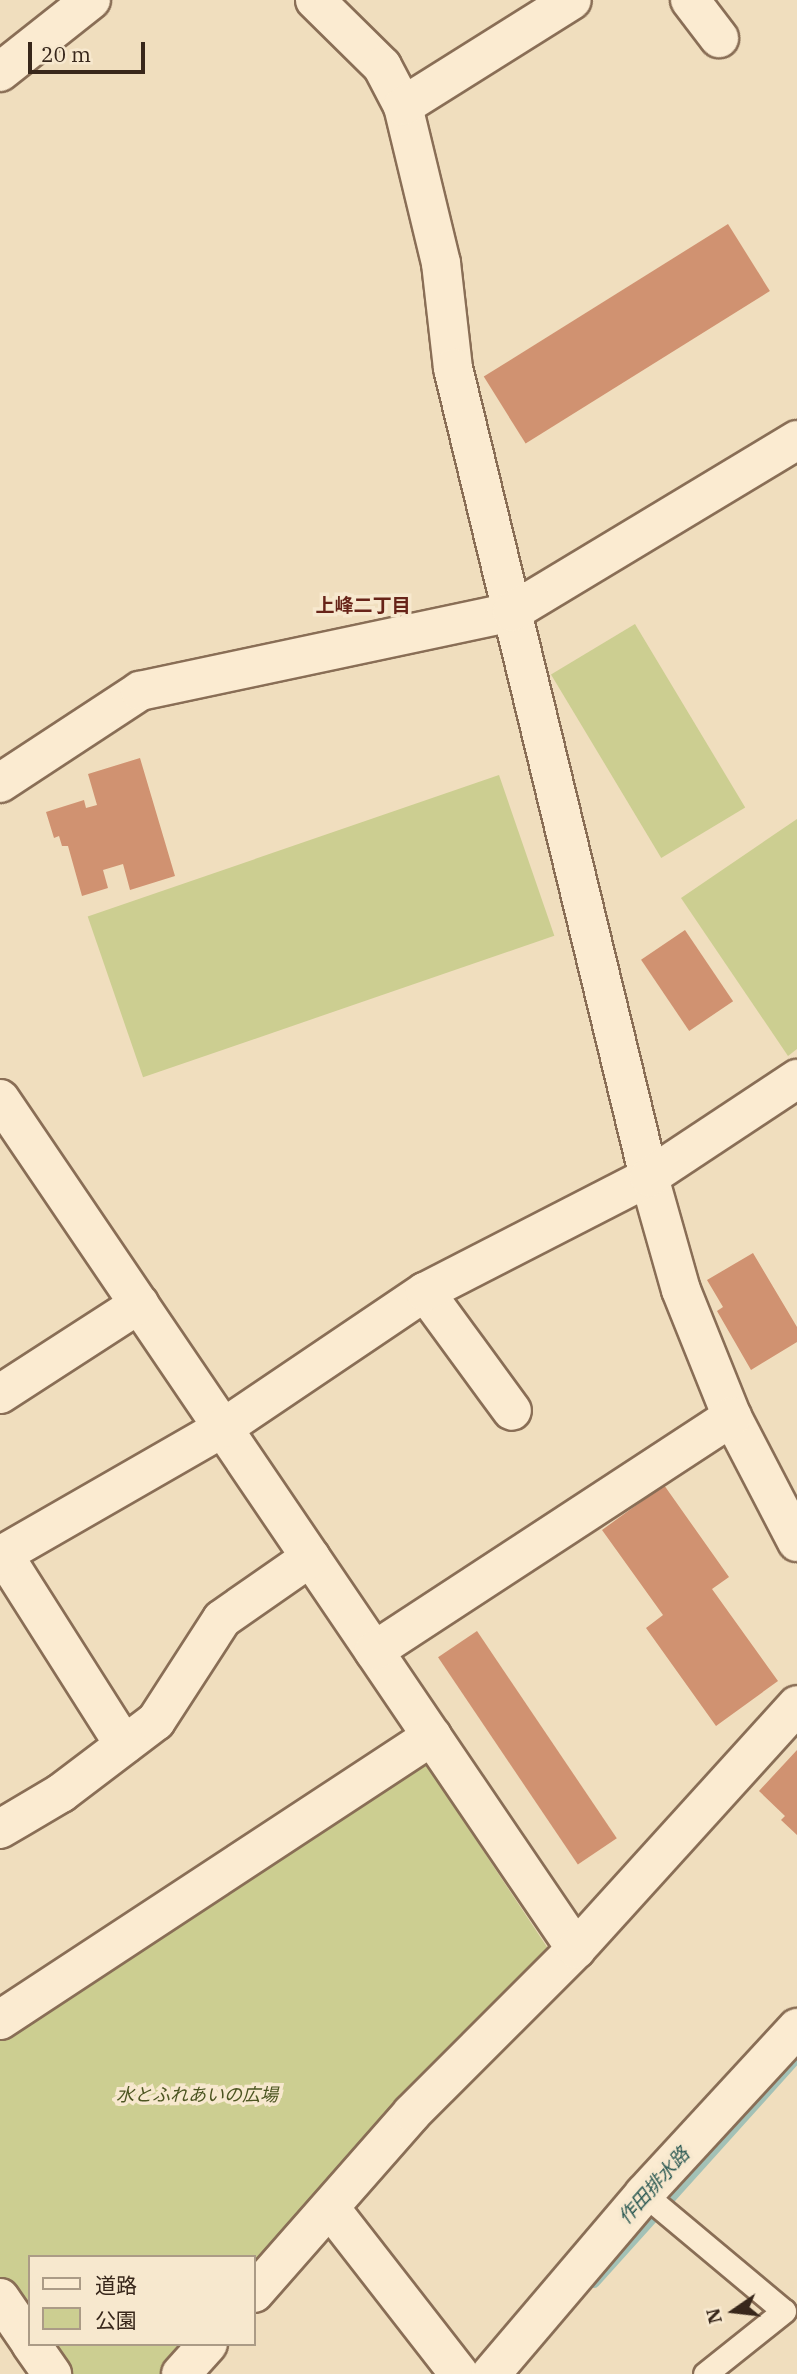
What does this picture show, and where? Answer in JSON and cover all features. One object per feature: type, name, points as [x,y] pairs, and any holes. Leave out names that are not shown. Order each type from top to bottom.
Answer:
[{"type":"street","points":[[0,72],[92,0]]},
{"type":"street","points":[[315,0],[382,66],[403,106],[441,263],[453,368],[649,1177],[681,1290],[732,1417],[797,1542]]},
{"type":"street","points":[[403,106],[572,0]]},
{"type":"street","points":[[690,0],[719,38]]},
{"type":"street","points":[[0,783],[141,691],[512,612],[797,440]]},
{"type":"street","points":[[124,1745],[1,1555],[223,1428],[425,1292],[649,1177],[797,1079]]},
{"type":"street","points":[[0,1099],[576,1949]]},
{"type":"street","points":[[425,1292],[512,1411]]},
{"type":"street","points":[[0,1394],[139,1304]]},
{"type":"street","points":[[374,1651],[732,1417]]},
{"type":"street","points":[[0,1829],[61,1793],[156,1721],[222,1619],[311,1557]]},
{"type":"street","points":[[256,2291],[412,2113],[576,1949],[797,1705]]},
{"type":"street","points":[[0,2020],[432,1736]]},
{"type":"street","points":[[491,2374],[645,2194],[797,2028]]},
{"type":"street","points":[[330,2207],[459,2374]]},
{"type":"street","points":[[0,2298],[28,2339]]},
{"type":"street","points":[[33,2346],[51,2374]]},
{"type":"street","points":[[181,2374],[206,2346]]},
{"type":"lane","points":[[645,2194],[784,2311],[705,2374]]},
{"type":"green space","points":[[635,624],[745,807],[661,858],[551,674]]},
{"type":"green space","points":[[499,775],[554,936],[143,1077],[88,917]]},
{"type":"green space","points":[[797,819],[797,1049],[788,1056],[681,898]]},
{"type":"green space","name":"水とふれあいの広場","points":[[425,1763],[557,1962],[256,2271],[256,2255],[28,2255],[28,2319],[0,2278],[0,2034]]},
{"type":"green space","points":[[45,2346],[189,2346],[165,2374],[64,2374]]},
{"type":"building","points":[[728,224],[770,291],[526,444],[484,377]]},
{"type":"building","points":[[140,758],[175,876],[130,890],[123,864],[103,870],[108,888],[82,896],[68,846],[62,846],[59,836],[54,838],[46,812],[84,800],[86,808],[97,805],[88,774]]},
{"type":"building","points":[[685,930],[733,1001],[689,1031],[641,960]]},
{"type":"building","points":[[753,1253],[797,1327],[797,1342],[751,1370],[717,1311],[723,1307],[707,1280]]},
{"type":"building","points":[[664,1485],[729,1577],[712,1589],[778,1681],[716,1726],[646,1628],[663,1615],[602,1530]]},
{"type":"building","points":[[477,1631],[617,1838],[578,1865],[438,1657]]},
{"type":"building","points":[[797,1750],[797,1835],[781,1820],[785,1816],[759,1791]]},
{"type":"waterway","name":"作田排水路","points":[[594,2282],[792,2062]]},
{"type":"district","name":"上峰二丁目","points":[[363,606]]}]
